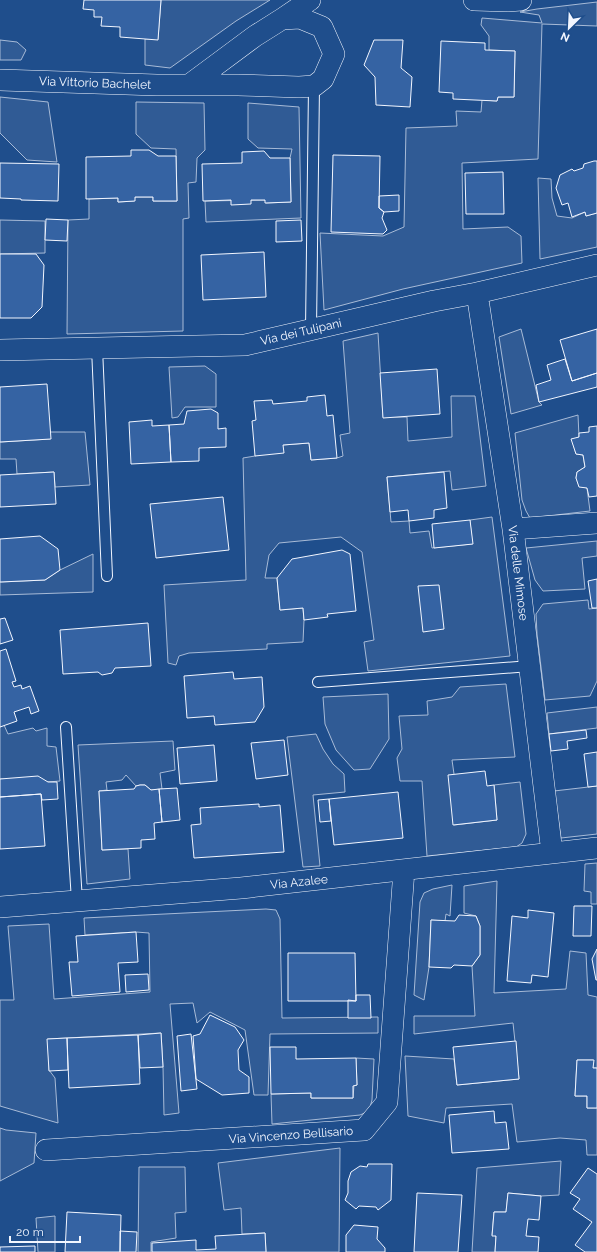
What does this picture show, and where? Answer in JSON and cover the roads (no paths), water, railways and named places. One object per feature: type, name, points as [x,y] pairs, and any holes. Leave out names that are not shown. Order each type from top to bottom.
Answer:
[{"type":"street","points":[[189,85],[255,36],[310,0]]},
{"type":"street","points":[[474,0],[521,0]]},
{"type":"street","points":[[282,19],[300,18],[322,27],[334,54],[323,79],[314,86]]},
{"type":"street","name":"Via Vittorio Bachelet","points":[[0,80],[157,85],[314,86]]},
{"type":"street","name":"Via dei Tulipani","points":[[0,350],[245,345],[434,300],[477,293],[597,265]]},
{"type":"street","name":"Via delle Mimose","points":[[477,293],[513,529],[552,853]]},
{"type":"street","points":[[513,529],[597,523]]},
{"type":"street","name":"Via Azalee","points":[[0,907],[241,888],[597,848]]},
{"type":"street","name":"Via Vincenzo Bellisario","points":[[46,1150],[364,1130],[387,1102],[404,870]]},
{"type":"lane","points":[[311,329],[314,86]]},
{"type":"lane","points":[[97,348],[107,576]]},
{"type":"lane","points":[[318,682],[530,666]]},
{"type":"lane","points":[[66,727],[77,901]]}]
